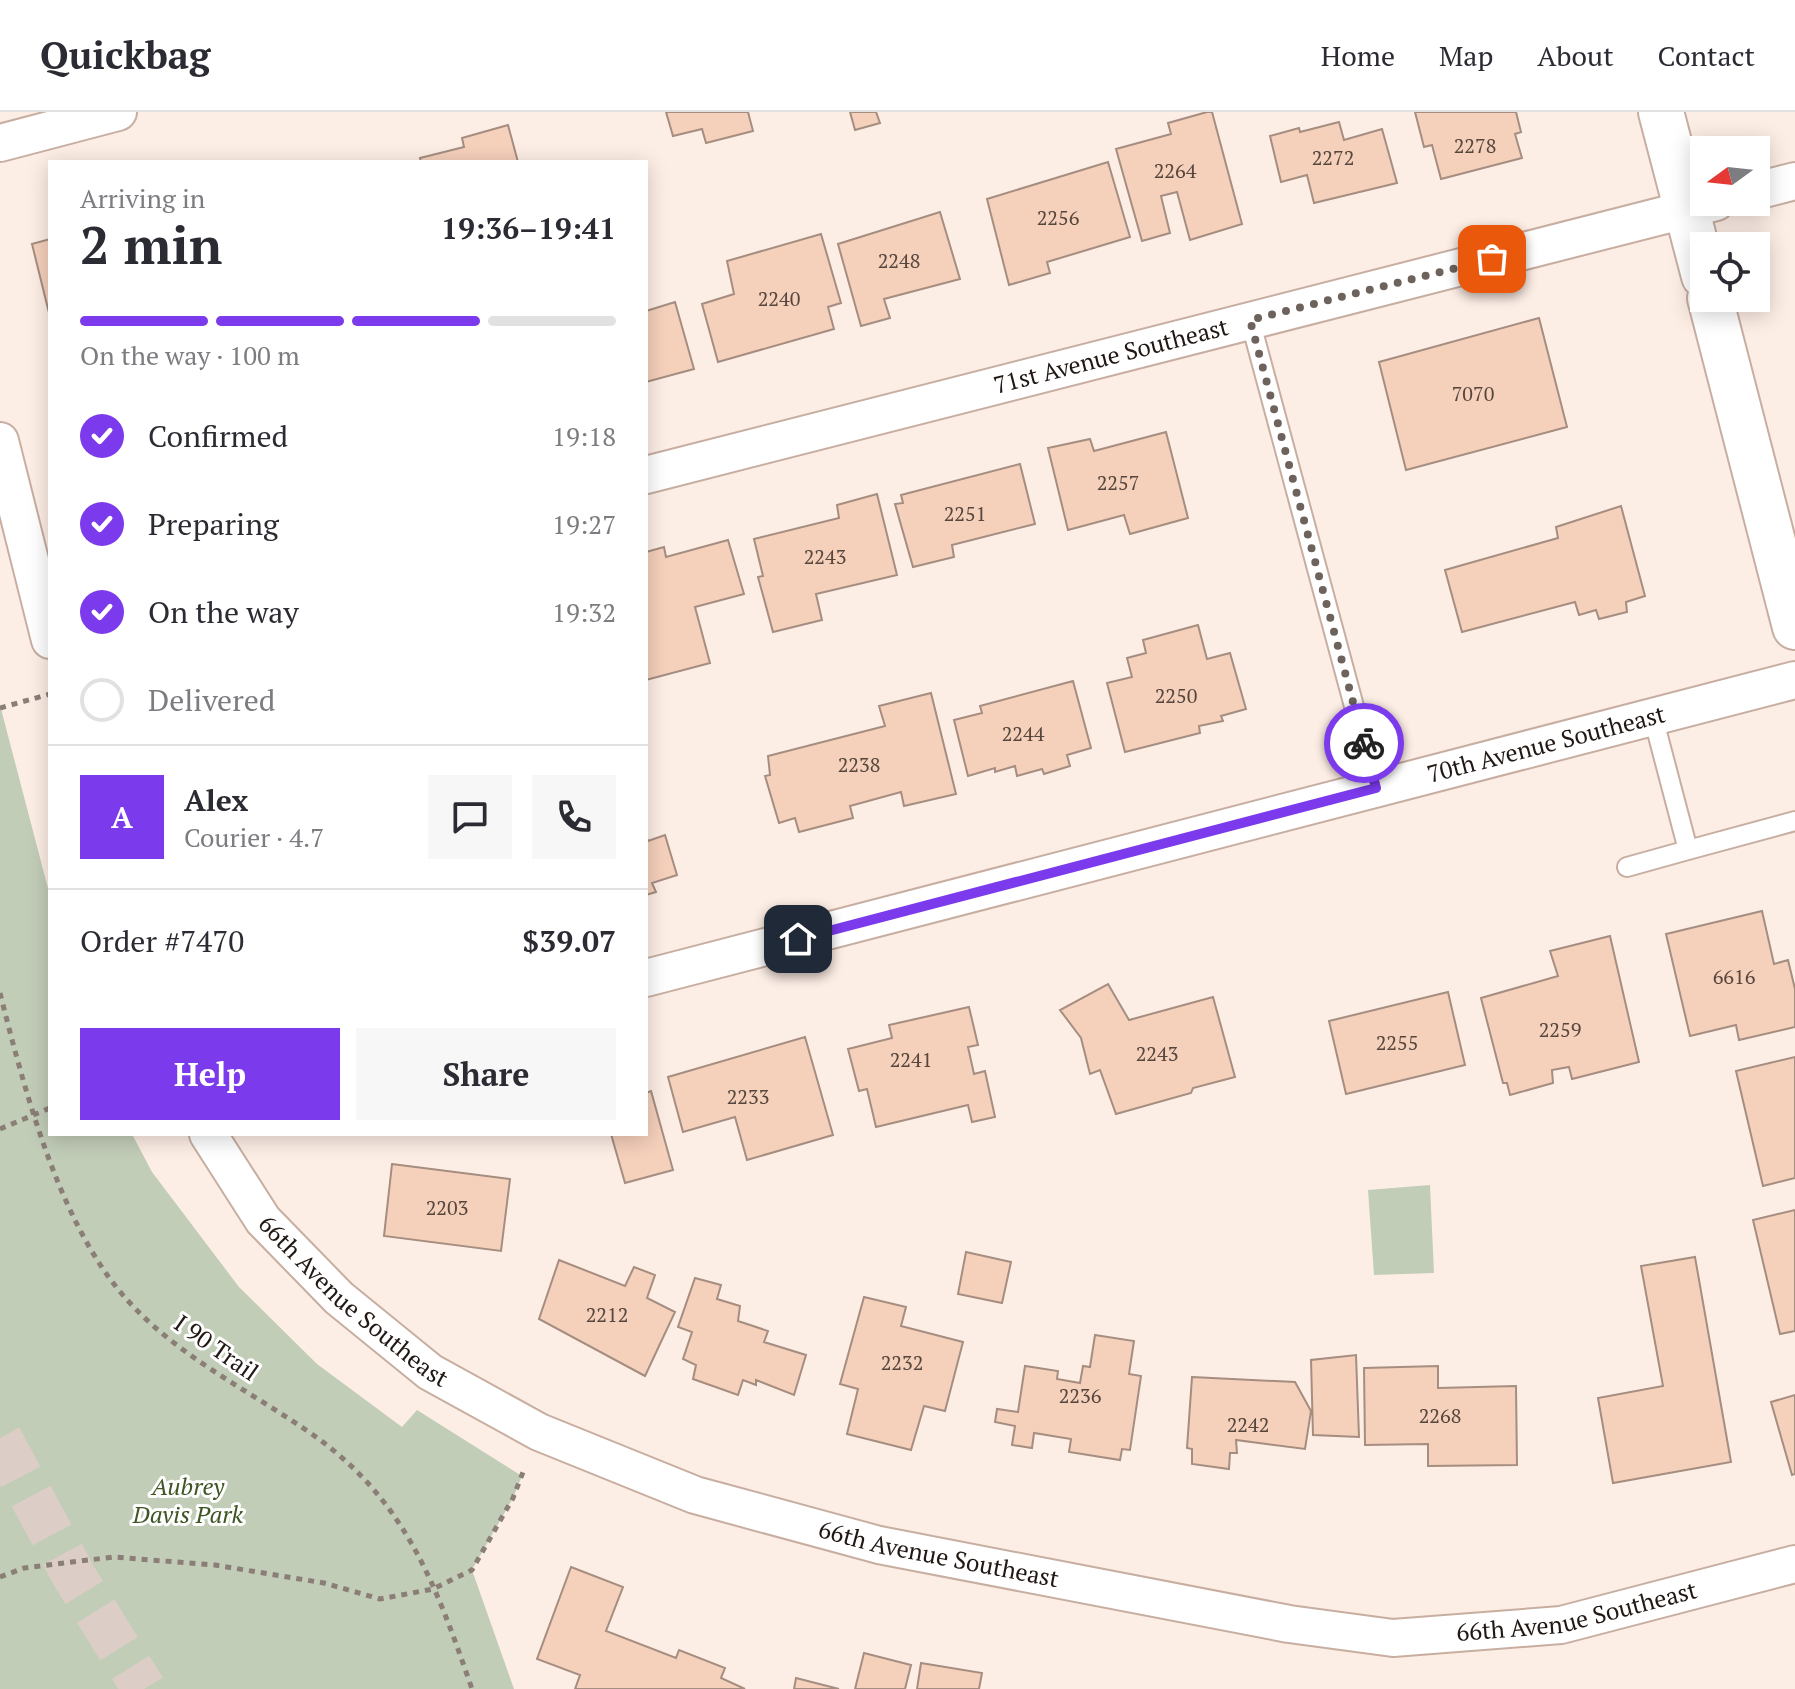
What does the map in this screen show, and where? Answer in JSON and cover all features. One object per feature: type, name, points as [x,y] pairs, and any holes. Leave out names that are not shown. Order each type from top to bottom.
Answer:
[{"type":"street","points":[[0,143],[118,112]]},
{"type":"street","points":[[1661,112],[1690,178]]},
{"type":"street","points":[[1770,187],[1795,181]]},
{"type":"street","name":"71st Avenue Southeast","points":[[648,474],[1690,209]]},
{"type":"street","points":[[1714,312],[1795,627]]},
{"type":"street","points":[[0,441],[48,627]]},
{"type":"street","name":"70th Avenue Southeast","points":[[648,977],[1795,680]]},
{"type":"street","name":"66th Avenue Southeast","points":[[209,1136],[263,1220],[339,1298],[430,1372],[539,1432],[695,1495],[879,1545],[1289,1624],[1393,1638],[1561,1625],[1795,1564]]},
{"type":"lane","points":[[1250,320],[1376,788]]},
{"type":"lane","points":[[1653,717],[1688,850]]},
{"type":"lane","points":[[1627,867],[1795,821]]},
{"type":"path","points":[[0,708],[48,695]]},
{"type":"path","name":"I 90 Trail","points":[[0,993],[33,1114],[72,1215],[95,1257],[122,1294],[156,1328],[193,1357],[307,1430],[340,1455],[390,1507],[417,1550],[472,1689]]},
{"type":"path","points":[[0,1129],[48,1109]]},
{"type":"path","points":[[0,1577],[24,1568],[113,1557],[215,1565],[324,1583],[380,1599],[433,1589],[472,1570],[513,1498],[539,1432]]},
{"type":"green space","name":"Aubrey Davis Park","points":[[0,705],[48,888],[48,1136],[133,1136],[152,1172],[239,1287],[317,1364],[402,1427],[417,1410],[522,1476],[472,1570],[514,1689],[0,1689]]},
{"type":"green space","points":[[1430,1185],[1434,1273],[1374,1275],[1368,1190]]},
{"type":"building","points":[[666,112],[748,112],[753,131],[706,143],[702,129],[673,136]]},
{"type":"building","points":[[850,112],[876,112],[880,123],[855,130]]},
{"type":"building","points":[[1212,112],[1242,224],[1190,240],[1177,192],[1161,196],[1170,233],[1142,241],[1116,149],[1171,134],[1168,123]]},
{"type":"building","points":[[1415,112],[1516,112],[1521,132],[1515,134],[1522,158],[1441,179],[1432,145],[1424,147]]},
{"type":"building","points":[[1339,122],[1344,140],[1382,129],[1397,183],[1314,203],[1307,175],[1281,182],[1270,136]]},
{"type":"building","points":[[508,125],[517,160],[420,160],[464,147],[462,138]]},
{"type":"building","points":[[1108,162],[1130,237],[1047,262],[1050,273],[1009,285],[987,199]]},
{"type":"building","points":[[940,212],[960,279],[884,299],[890,318],[861,326],[838,244]]},
{"type":"building","points":[[821,234],[841,303],[828,307],[834,329],[718,362],[702,304],[734,294],[727,261]]},
{"type":"building","points":[[48,240],[48,309],[32,244]]},
{"type":"building","points":[[675,302],[694,369],[648,381],[648,310]]},
{"type":"building","points":[[1539,318],[1567,427],[1406,470],[1379,362]]},
{"type":"building","points":[[1166,432],[1188,518],[1130,534],[1124,515],[1068,530],[1048,448],[1090,439],[1094,451]]},
{"type":"building","points":[[1020,464],[1035,524],[952,545],[954,557],[913,567],[895,504],[903,503],[901,495]]},
{"type":"building","points":[[877,494],[897,575],[816,594],[822,620],[773,632],[758,577],[763,576],[754,539],[839,518],[837,505]]},
{"type":"building","points":[[1621,506],[1645,596],[1626,602],[1627,612],[1599,619],[1596,610],[1579,615],[1575,602],[1462,632],[1445,570],[1558,538],[1556,527]]},
{"type":"building","points":[[728,540],[744,594],[695,607],[710,663],[648,679],[648,551],[664,547],[666,557]]},
{"type":"building","points":[[1198,625],[1207,659],[1230,653],[1246,709],[1221,716],[1223,721],[1199,726],[1200,733],[1125,752],[1107,683],[1132,677],[1127,658],[1146,653],[1143,640]]},
{"type":"building","points":[[1073,681],[1091,748],[1067,755],[1070,766],[1044,774],[1042,769],[1017,776],[1015,766],[968,776],[954,720],[982,713],[980,706]]},
{"type":"building","points":[[931,693],[956,794],[904,806],[901,792],[850,806],[853,818],[799,832],[795,818],[779,823],[765,776],[770,775],[768,756],[885,726],[879,706]]},
{"type":"building","points":[[665,835],[677,875],[652,883],[656,892],[648,894],[648,841]]},
{"type":"building","points":[[1762,911],[1774,964],[1788,960],[1795,989],[1795,1027],[1739,1040],[1736,1025],[1690,1036],[1666,934]]},
{"type":"building","points":[[1610,936],[1639,1062],[1572,1079],[1569,1067],[1552,1070],[1553,1083],[1510,1095],[1507,1083],[1503,1083],[1481,998],[1558,976],[1550,951]]},
{"type":"building","points":[[1108,984],[1129,1020],[1213,997],[1235,1077],[1116,1114],[1100,1070],[1090,1074],[1081,1038],[1060,1010]]},
{"type":"building","points":[[1448,992],[1465,1065],[1346,1094],[1329,1021]]},
{"type":"building","points":[[969,1007],[978,1045],[968,1047],[974,1074],[985,1071],[995,1117],[972,1122],[968,1105],[876,1127],[867,1089],[859,1091],[848,1049],[892,1038],[889,1025]]},
{"type":"building","points":[[805,1037],[833,1135],[747,1160],[735,1117],[683,1132],[668,1077]]},
{"type":"building","points":[[1795,1057],[1795,1178],[1763,1186],[1736,1071]]},
{"type":"building","points":[[651,1091],[673,1170],[625,1183],[612,1136],[648,1136],[648,1092]]},
{"type":"building","points":[[392,1164],[510,1179],[501,1251],[384,1236]]},
{"type":"building","points":[[1795,1210],[1795,1331],[1780,1334],[1753,1220]]},
{"type":"building","points":[[966,1252],[1011,1262],[1002,1303],[958,1294]]},
{"type":"building","points":[[1695,1257],[1731,1462],[1613,1483],[1598,1398],[1663,1386],[1641,1266]]},
{"type":"building","points":[[559,1260],[625,1286],[634,1267],[655,1275],[647,1298],[675,1312],[645,1376],[539,1319]]},
{"type":"building","points":[[695,1278],[721,1285],[717,1299],[740,1306],[738,1321],[768,1331],[764,1342],[806,1355],[794,1395],[756,1380],[756,1385],[743,1380],[738,1395],[693,1379],[696,1365],[683,1359],[692,1332],[678,1327]]},
{"type":"building","points":[[864,1297],[906,1307],[901,1326],[963,1342],[945,1411],[924,1406],[911,1450],[847,1434],[858,1389],[840,1384]]},
{"type":"building","points":[[1095,1335],[1134,1341],[1129,1374],[1141,1376],[1130,1450],[1122,1449],[1120,1460],[1069,1452],[1071,1439],[1034,1433],[1032,1448],[1012,1445],[1015,1426],[995,1422],[997,1409],[1018,1412],[1025,1366],[1058,1371],[1057,1379],[1080,1383],[1083,1366],[1090,1367]]},
{"type":"building","points":[[1356,1355],[1359,1437],[1313,1435],[1311,1360]]},
{"type":"building","points":[[1438,1366],[1438,1388],[1516,1386],[1517,1465],[1428,1466],[1428,1444],[1365,1445],[1364,1368]]},
{"type":"building","points":[[1192,1377],[1295,1382],[1311,1411],[1305,1449],[1236,1440],[1237,1453],[1230,1453],[1229,1469],[1192,1464],[1192,1449],[1187,1448]]},
{"type":"building","points":[[1795,1395],[1795,1474],[1792,1475],[1771,1402]]},
{"type":"building","points":[[571,1567],[623,1587],[606,1631],[676,1658],[679,1650],[725,1668],[721,1678],[745,1689],[575,1689],[580,1675],[537,1659]]},
{"type":"building","points":[[864,1653],[911,1665],[905,1689],[855,1689]]},
{"type":"building","points":[[921,1663],[982,1673],[979,1689],[917,1689]]},
{"type":"building","points":[[796,1678],[839,1689],[794,1689]]},
{"type":"tunnel","points":[[0,1438],[74,1576],[144,1689]]},
{"type":"way so far","points":[[1364,743],[1250,320],[1492,259]]},
{"type":"route","points":[[798,939],[1376,788],[1364,743]]}]
